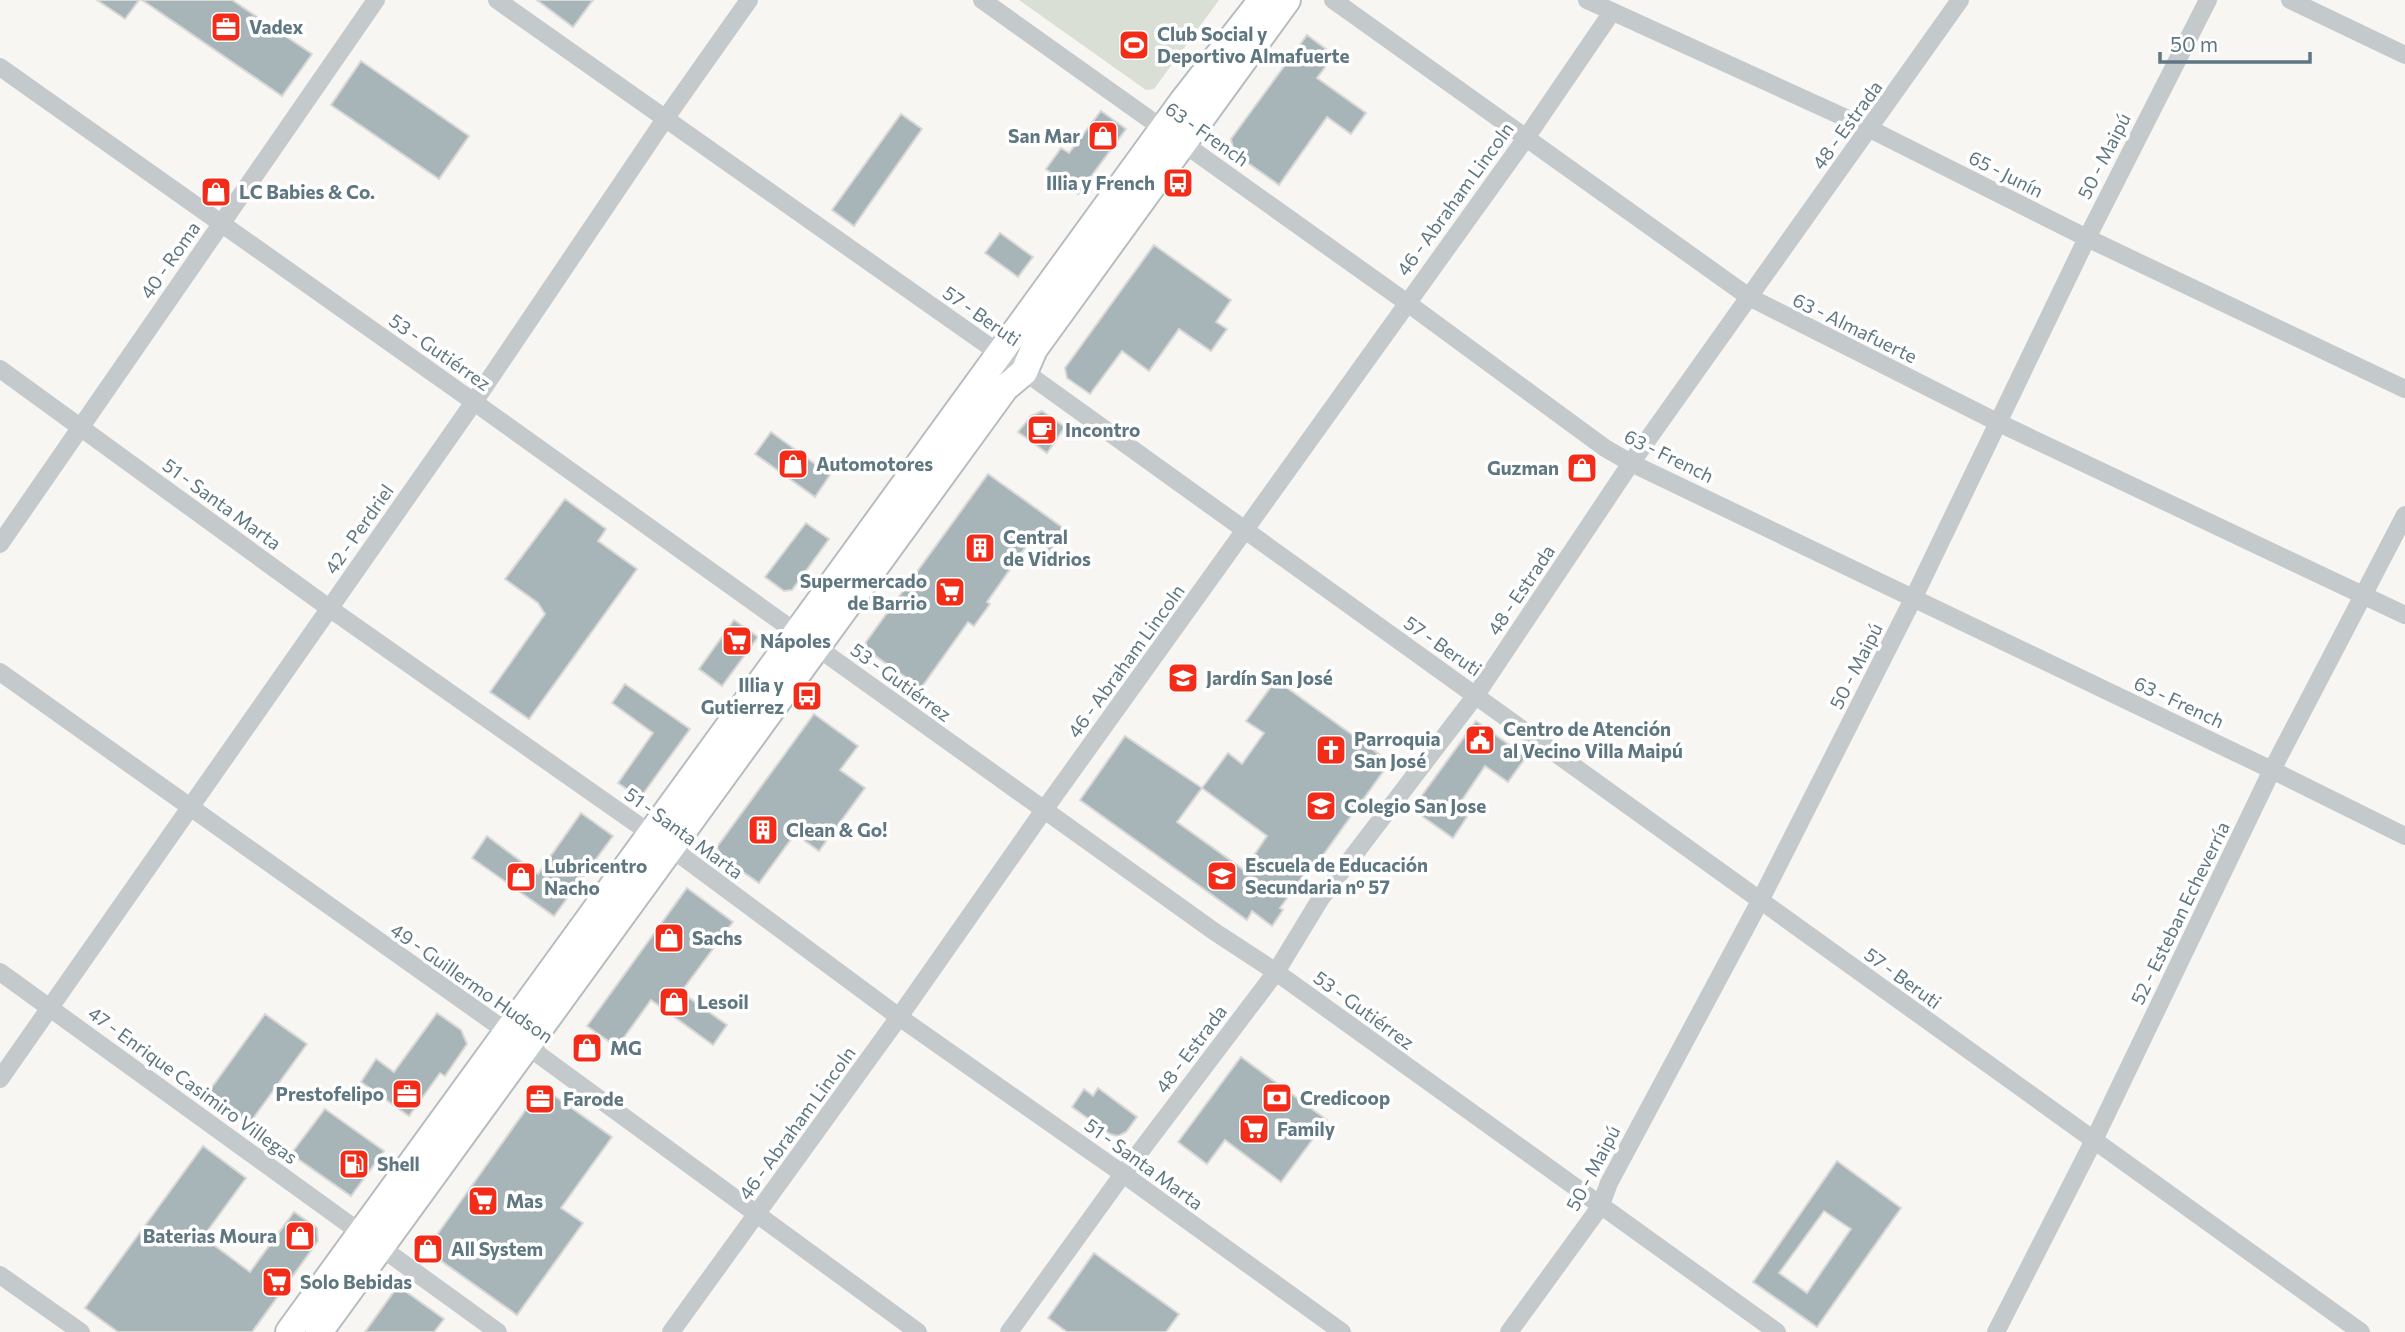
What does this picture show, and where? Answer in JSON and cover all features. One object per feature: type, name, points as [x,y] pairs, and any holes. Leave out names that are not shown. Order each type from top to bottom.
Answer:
[{"type":"main road","points":[[807,640],[1005,388],[1024,372],[1034,349],[1262,0]]},
{"type":"main road","points":[[289,1332],[371,1241],[807,640],[1000,354],[1173,136],[1287,0]]},
{"type":"main road","points":[[319,1332],[371,1241]]},
{"type":"street","name":"40 - Roma","points":[[0,544],[376,0]]},
{"type":"street","name":"57 - Beruti","points":[[497,0],[1000,354],[2361,1332]]},
{"type":"street","name":"42 - Perdriel","points":[[0,1079],[474,402],[665,119],[749,0]]},
{"type":"street","name":"63 - French","points":[[982,0],[1406,302],[1605,448],[1631,463],[2405,836]]},
{"type":"street","name":"63 - Almafuerte","points":[[1333,0],[1749,297],[1999,423],[2405,615]]},
{"type":"street","name":"65 - Junín","points":[[1587,0],[1870,129],[2087,238],[2405,389]]},
{"type":"street","name":"48 - Estrada","points":[[1009,1332],[1123,1174],[1276,972],[1321,898],[1476,695],[1631,463],[1960,0]]},
{"type":"street","name":"50 - Maipú","points":[[1508,1332],[1601,1207],[1609,1182],[1760,901],[1913,599],[2087,238],[2208,0]]},
{"type":"street","points":[[2290,0],[2405,55]]},
{"type":"street","name":"46 - Abraham Lincoln","points":[[671,1332],[1526,138],[1612,12]]},
{"type":"street","name":"53 - Gutiérrez","points":[[0,67],[1215,932],[1276,972],[1777,1332]]},
{"type":"street","name":"51 - Santa Marta","points":[[0,369],[329,608],[661,841],[899,1017],[1342,1332]]},
{"type":"street","name":"52 - Esteban Echeverría","points":[[1996,1332],[2094,1140],[2272,770],[2405,515]]},
{"type":"street","name":"49 - Guillermo Hudson","points":[[0,672],[517,1040],[918,1332]]},
{"type":"street","name":"47 - Enrique Casimiro Villegas","points":[[0,972],[498,1332]]},
{"type":"street","points":[[0,1275],[81,1332]]},
{"type":"shaded area","name":"Club Social y Deportivo Almafuerte","points":[[1019,0],[1219,0],[1154,89],[1146,90]]},
{"type":"building","points":[[97,0],[139,0],[125,19]]},
{"type":"building","name":"Vadex","points":[[142,0],[232,0],[312,54],[282,96]]},
{"type":"building","points":[[537,0],[593,0],[573,27]]},
{"type":"building","points":[[1307,35],[1334,55],[1317,78],[1366,113],[1351,134],[1327,117],[1279,185],[1234,153],[1231,139]]},
{"type":"building","points":[[361,61],[469,136],[439,179],[331,105]]},
{"type":"building","points":[[1101,111],[1126,129],[1078,194],[1046,169],[1061,148],[1069,153]]},
{"type":"building","points":[[901,114],[922,129],[854,226],[832,210]]},
{"type":"building","points":[[1000,233],[1033,257],[1018,277],[985,253]]},
{"type":"building","points":[[1154,245],[1231,300],[1216,322],[1227,329],[1211,351],[1179,329],[1149,371],[1122,351],[1090,394],[1067,378],[1065,368]]},
{"type":"building","points":[[1042,411],[1065,427],[1047,453],[1018,432],[1031,416]]},
{"type":"building","name":"Automotores","points":[[771,432],[830,475],[815,497],[755,454]]},
{"type":"building","points":[[988,474],[1066,530],[1050,551],[1032,538],[987,602],[990,604],[974,626],[968,622],[921,688],[867,650],[866,642]]},
{"type":"building","points":[[565,499],[606,529],[598,541],[637,569],[529,719],[490,692],[545,614],[538,603],[505,579]]},
{"type":"building","points":[[806,523],[829,539],[792,590],[784,591],[765,577]]},
{"type":"building","points":[[734,620],[758,637],[722,686],[699,669]]},
{"type":"building","points":[[1276,680],[1390,762],[1313,869],[1310,866],[1280,908],[1283,910],[1272,926],[1252,911],[1247,920],[1080,800],[1125,736],[1202,788],[1228,753],[1242,764],[1264,733],[1246,721]],"holes":[[[1202,788],[1267,836],[1244,870],[1177,822]]]},
{"type":"building","points":[[625,684],[690,729],[640,798],[618,783],[653,733],[612,703]]},
{"type":"building","points":[[814,714],[858,746],[840,770],[865,788],[819,851],[795,834],[759,883],[720,856],[717,847]]},
{"type":"building","points":[[1476,721],[1526,757],[1508,782],[1485,766],[1456,809],[1467,817],[1453,838],[1412,809]]},
{"type":"building","points":[[581,813],[613,836],[554,916],[472,858],[487,836],[538,874]]},
{"type":"building","points":[[687,888],[733,922],[681,992],[727,1025],[713,1045],[651,1000],[617,1047],[587,1026]]},
{"type":"building","points":[[437,1013],[461,1030],[467,1044],[445,1076],[440,1073],[409,1116],[361,1082],[376,1059],[394,1072]]},
{"type":"building","points":[[265,1014],[307,1044],[249,1124],[207,1094]]},
{"type":"building","points":[[1241,1057],[1327,1120],[1281,1182],[1225,1140],[1207,1164],[1178,1142]]},
{"type":"building","points":[[542,1087],[612,1137],[561,1208],[583,1223],[517,1315],[433,1255],[429,1246]]},
{"type":"building","points":[[1098,1088],[1137,1117],[1126,1132],[1118,1136],[1110,1134],[1072,1107],[1084,1089],[1093,1096]]},
{"type":"building","points":[[325,1109],[384,1151],[351,1196],[291,1154]]},
{"type":"building","points":[[203,1146],[246,1178],[203,1237],[250,1272],[294,1212],[317,1228],[318,1241],[252,1332],[118,1332],[85,1308]]},
{"type":"building","points":[[1837,1161],[1901,1208],[1817,1327],[1753,1282]],"holes":[[[1824,1211],[1851,1229],[1807,1293],[1779,1273]]]},
{"type":"building","points":[[1094,1253],[1179,1314],[1166,1332],[1067,1332],[1048,1318]]},
{"type":"building","points":[[398,1286],[444,1319],[434,1332],[365,1332]]},
{"type":"place","name":"Vadex","points":[[226,27]]},
{"type":"place","name":"Club Social y Deportivo Almafuerte","points":[[1134,45]]},
{"type":"place","name":"San Mar","points":[[1103,136]]},
{"type":"place","name":"Illia y French","points":[[1178,183]]},
{"type":"place","name":"LC Babies & Co.","points":[[216,192]]},
{"type":"place","name":"Incontro","points":[[1042,430]]},
{"type":"place","name":"Automotores","points":[[793,464]]},
{"type":"place","name":"Guzman","points":[[1582,468]]},
{"type":"place","name":"Central de Vidrios","points":[[980,548]]},
{"type":"place","name":"Supermercado de Barrio","points":[[950,592]]},
{"type":"place","name":"Nápoles","points":[[737,641]]},
{"type":"place","name":"Jardín San José","points":[[1183,678]]},
{"type":"place","name":"Illia y Gutierrez","points":[[807,696]]},
{"type":"place","name":"Centro de Atención al Vecino Villa Maipú","points":[[1480,740]]},
{"type":"place","name":"Parroquia San José","points":[[1331,750]]},
{"type":"place","name":"Colegio San Jose","points":[[1321,806]]},
{"type":"place","name":"Clean & Go!","points":[[763,830]]},
{"type":"place","name":"Escuela de Educación Secundaria nº 57","points":[[1222,876]]},
{"type":"place","name":"Lubricentro Nacho","points":[[521,877]]},
{"type":"place","name":"Sachs","points":[[669,938]]},
{"type":"place","name":"Lesoil","points":[[674,1002]]},
{"type":"place","name":"MG","points":[[587,1048]]},
{"type":"place","name":"Prestofelipo","points":[[407,1094]]},
{"type":"place","name":"Credicoop","points":[[1277,1098]]},
{"type":"place","name":"Farode","points":[[540,1099]]},
{"type":"place","name":"Family","points":[[1254,1129]]},
{"type":"place","name":"Shell","points":[[354,1164]]},
{"type":"place","name":"Mas","points":[[483,1201]]},
{"type":"place","name":"Baterias Moura","points":[[300,1236]]},
{"type":"place","name":"All System","points":[[428,1249]]},
{"type":"place","name":"Solo Bebidas","points":[[277,1282]]}]
